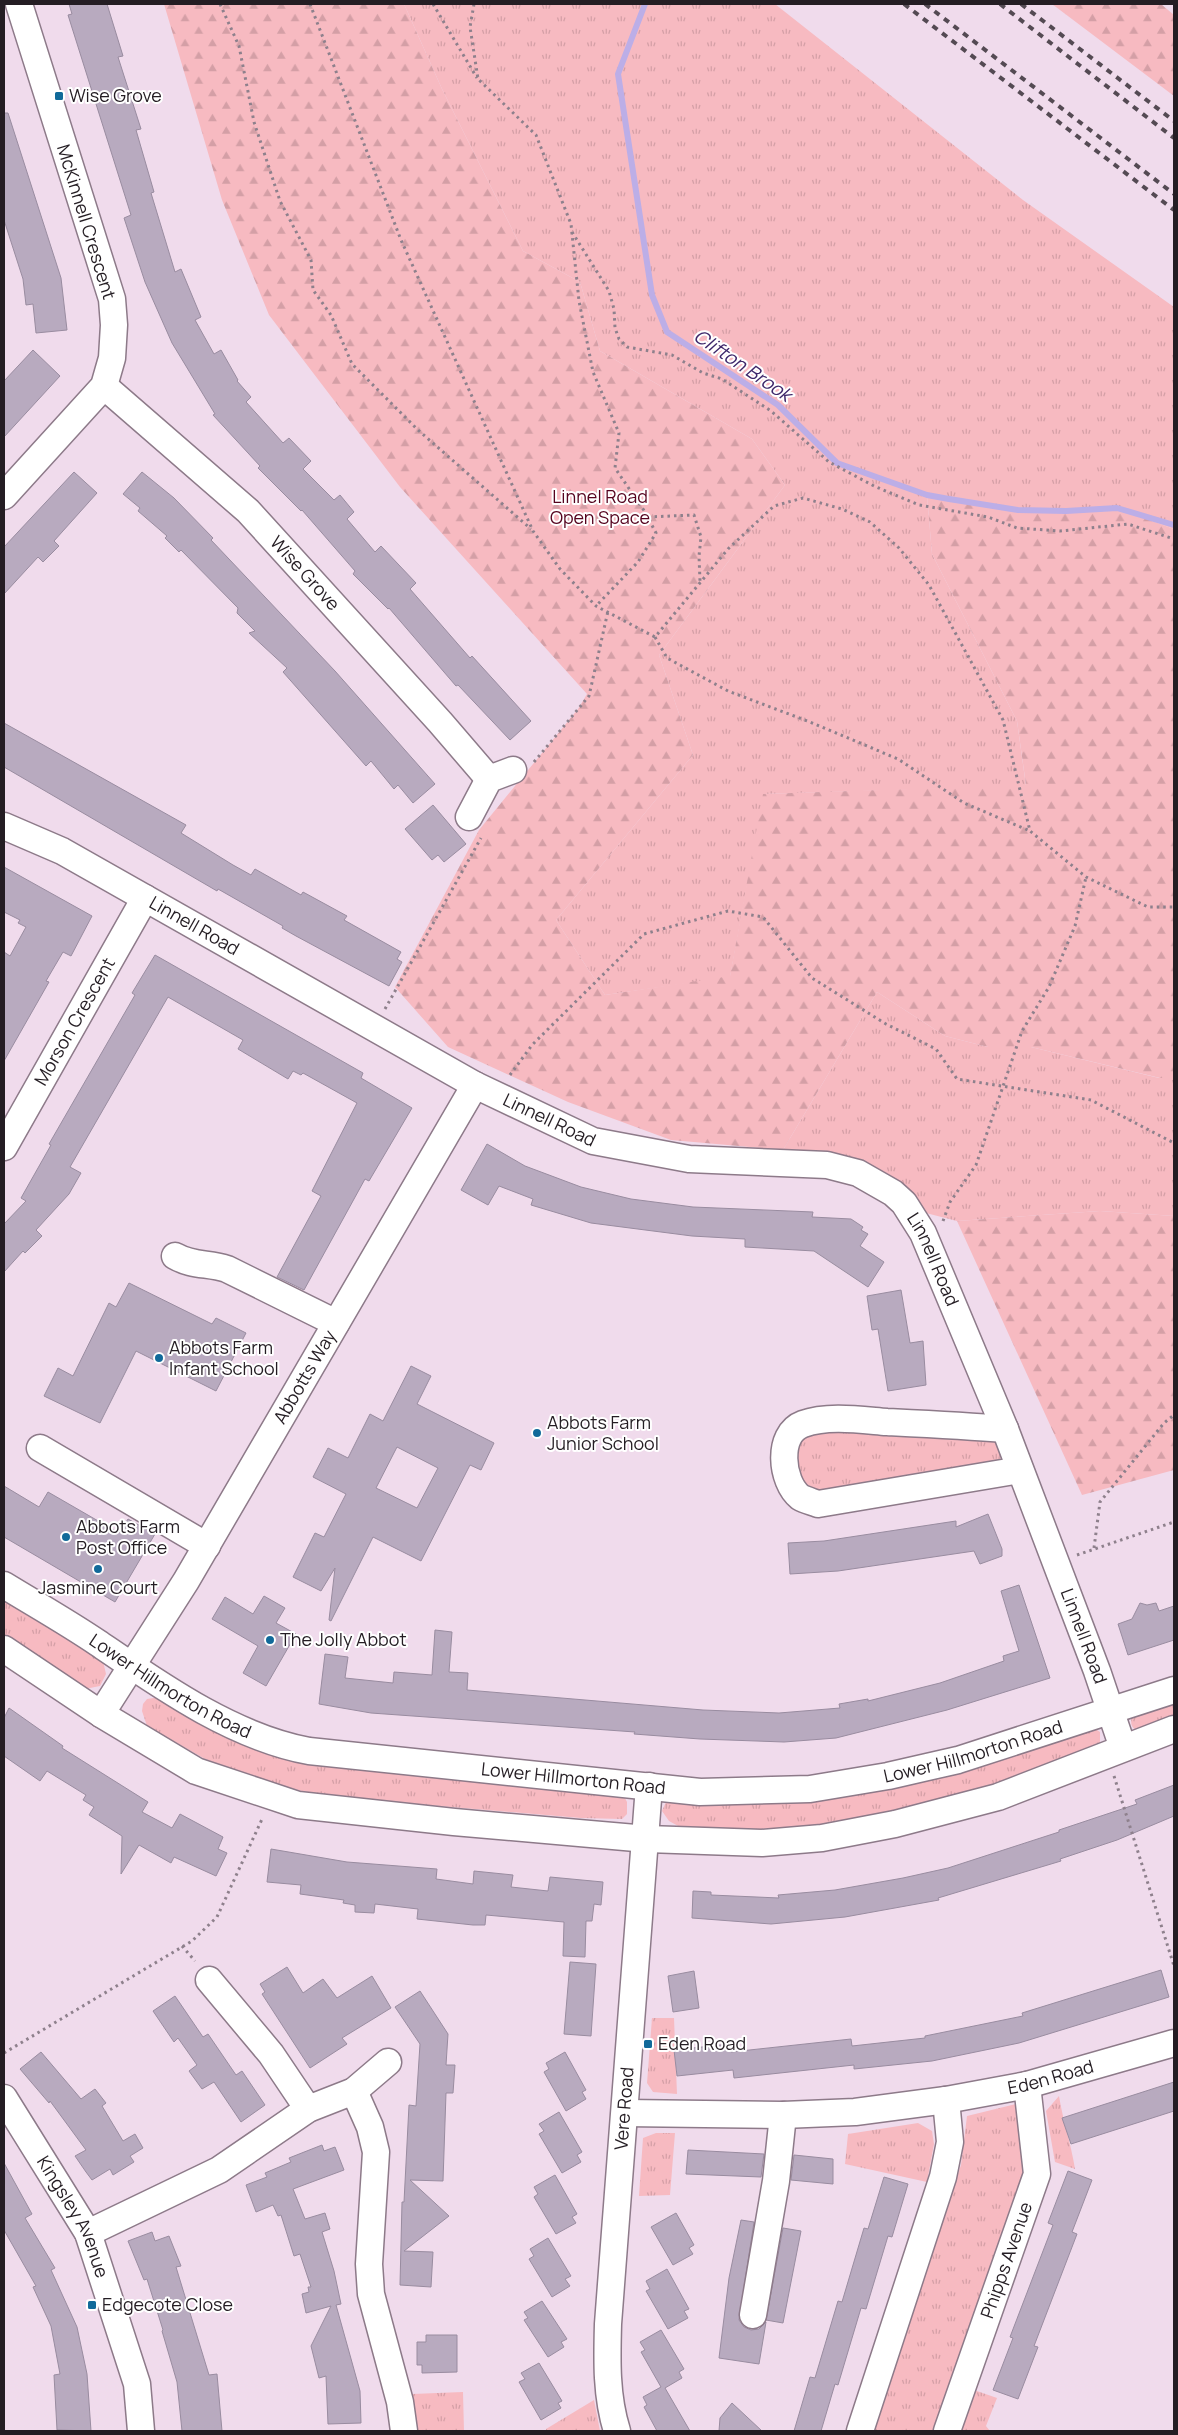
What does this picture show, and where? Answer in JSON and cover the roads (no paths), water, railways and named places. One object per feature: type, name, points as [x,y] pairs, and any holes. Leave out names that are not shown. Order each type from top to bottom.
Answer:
[{"type":"street","name":"McKinnell Crescent","points":[[4,496],[104,386],[112,358],[114,325],[112,299],[19,4]]},
{"type":"street","name":"Wise Grove","points":[[104,386],[248,511],[434,715],[489,779]]},
{"type":"street","points":[[468,817],[489,779],[513,770]]},
{"type":"street","name":"Linnell Road","points":[[4,826],[62,851],[373,1029],[485,1090],[592,1141],[689,1159],[827,1165],[858,1173],[880,1183],[904,1203],[923,1233],[1005,1429],[1110,1710],[1115,1751]]},
{"type":"street","name":"Morson Crescent","points":[[4,1147],[145,898]]},
{"type":"street","name":"Abbotts Way","points":[[102,1714],[210,1540],[336,1323],[485,1090]]},
{"type":"street","points":[[175,1256],[186,1262],[217,1265],[228,1269],[336,1323]]},
{"type":"street","points":[[1005,1429],[854,1420],[815,1421],[800,1425],[784,1446],[784,1469],[800,1497],[818,1504],[1020,1470]]},
{"type":"street","points":[[40,1448],[210,1540]]},
{"type":"street","name":"Lower Hillmorton Road","points":[[4,1585],[96,1642],[131,1667],[220,1719],[252,1736],[281,1746],[328,1754],[700,1792],[810,1789],[888,1776],[958,1760],[1174,1690]]},
{"type":"street","points":[[4,1649],[102,1714],[196,1771],[273,1796],[307,1806],[454,1822],[647,1839],[762,1843],[840,1834],[895,1824],[998,1797],[1174,1729]]},
{"type":"street","name":"Vere Road","points":[[617,2431],[613,2418],[607,2375],[608,2324],[647,1839],[649,1786]]},
{"type":"street","points":[[210,1980],[271,2054],[308,2109]]},
{"type":"street","name":"Eden Road","points":[[625,2113],[783,2115],[855,2112],[946,2100],[1027,2085],[1174,2043]]},
{"type":"street","points":[[88,2233],[219,2170],[308,2109],[354,2091],[388,2062]]},
{"type":"street","name":"Phipps Avenue","points":[[947,2431],[1037,2174],[1027,2085]]},
{"type":"street","points":[[354,2091],[370,2127],[376,2152],[369,2264],[371,2294],[400,2402],[404,2431]]},
{"type":"street","name":"Kingsley Avenue","points":[[4,2098],[88,2233],[137,2384],[141,2431]]},
{"type":"street","points":[[860,2431],[943,2177],[950,2142],[946,2100]]},
{"type":"street","points":[[753,2315],[776,2181],[783,2115]]},
{"type":"waterway","name":"Clifton Brook","points":[[645,4],[618,74],[652,295],[667,332],[778,405],[837,463],[927,495],[1018,510],[1066,511],[1117,508],[1174,525]]},
{"type":"railway","points":[[904,4],[1174,210]]},
{"type":"railway","points":[[925,4],[1174,194]]},
{"type":"railway","points":[[1000,4],[1174,138]]},
{"type":"railway","points":[[1021,4],[1174,121]]},
{"type":"place","name":"Wise Grove","points":[[59,96]]},
{"type":"place","name":"Abbots Farm Infant School","points":[[159,1358]]},
{"type":"place","name":"Abbots Farm Junior School","points":[[537,1433]]},
{"type":"place","name":"Abbots Farm Post Office","points":[[66,1537]]},
{"type":"place","name":"Jasmine Court","points":[[98,1569]]},
{"type":"place","name":"The Jolly Abbot","points":[[270,1640]]},
{"type":"place","name":"Eden Road","points":[[648,2044]]},
{"type":"place","name":"Edgecote Close","points":[[92,2305]]},
{"type":"park label","name":"Linnel Road Open Space","points":[[600,507]]}]
